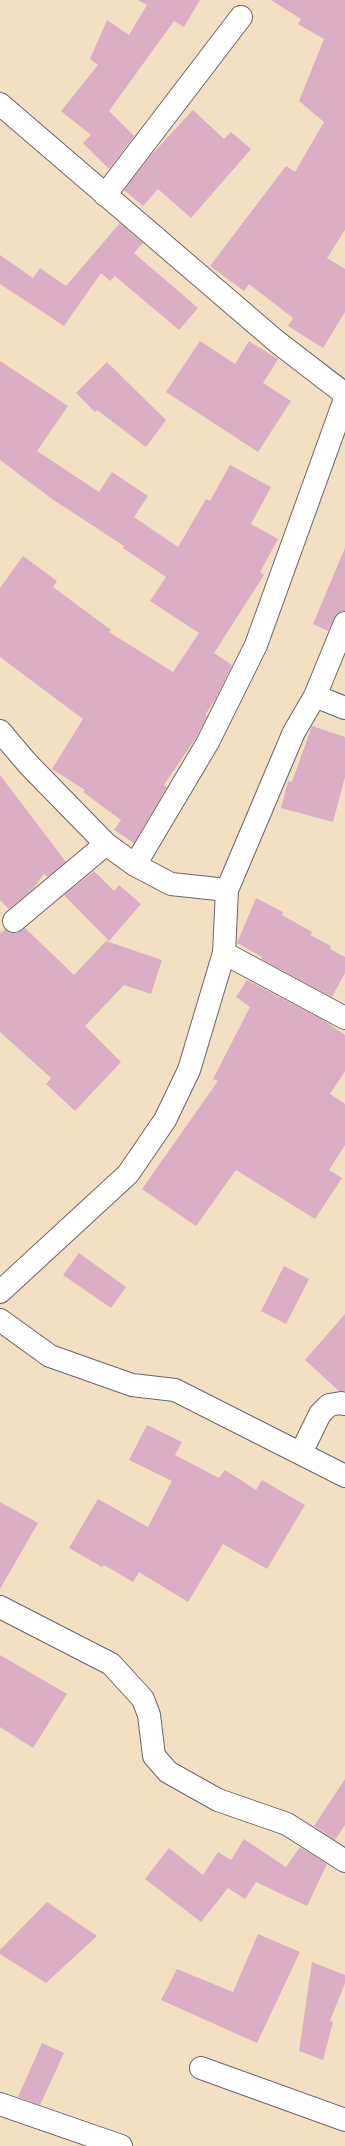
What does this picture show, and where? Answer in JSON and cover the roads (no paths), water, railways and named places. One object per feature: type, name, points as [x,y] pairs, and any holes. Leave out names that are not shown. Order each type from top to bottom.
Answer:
[{"type":"street","points":[[105,195],[240,17]]},
{"type":"street","points":[[0,104],[276,341],[345,394]]},
{"type":"street","points":[[135,865],[208,742],[256,645],[345,399]]},
{"type":"street","points":[[0,1292],[128,1174],[165,1120],[189,1070],[224,953],[227,890],[294,732],[315,696],[345,624]]},
{"type":"street","points":[[315,696],[345,708]]},
{"type":"street","points":[[0,731],[28,764],[106,844],[135,865],[171,884],[227,890]]},
{"type":"street","points":[[14,921],[106,844]]},
{"type":"street","points":[[224,953],[345,1018]]},
{"type":"street","points":[[0,1320],[50,1356],[132,1385],[175,1390],[345,1476]]},
{"type":"street","points":[[301,1453],[320,1414],[329,1405],[341,1403],[345,1404]]},
{"type":"street","points":[[0,1607],[111,1664],[143,1699],[149,1715],[154,1756],[168,1772],[218,1800],[287,1824],[345,1861]]},
{"type":"street","points":[[201,2068],[345,2120]]},
{"type":"street","points":[[0,2104],[122,2146]]}]
